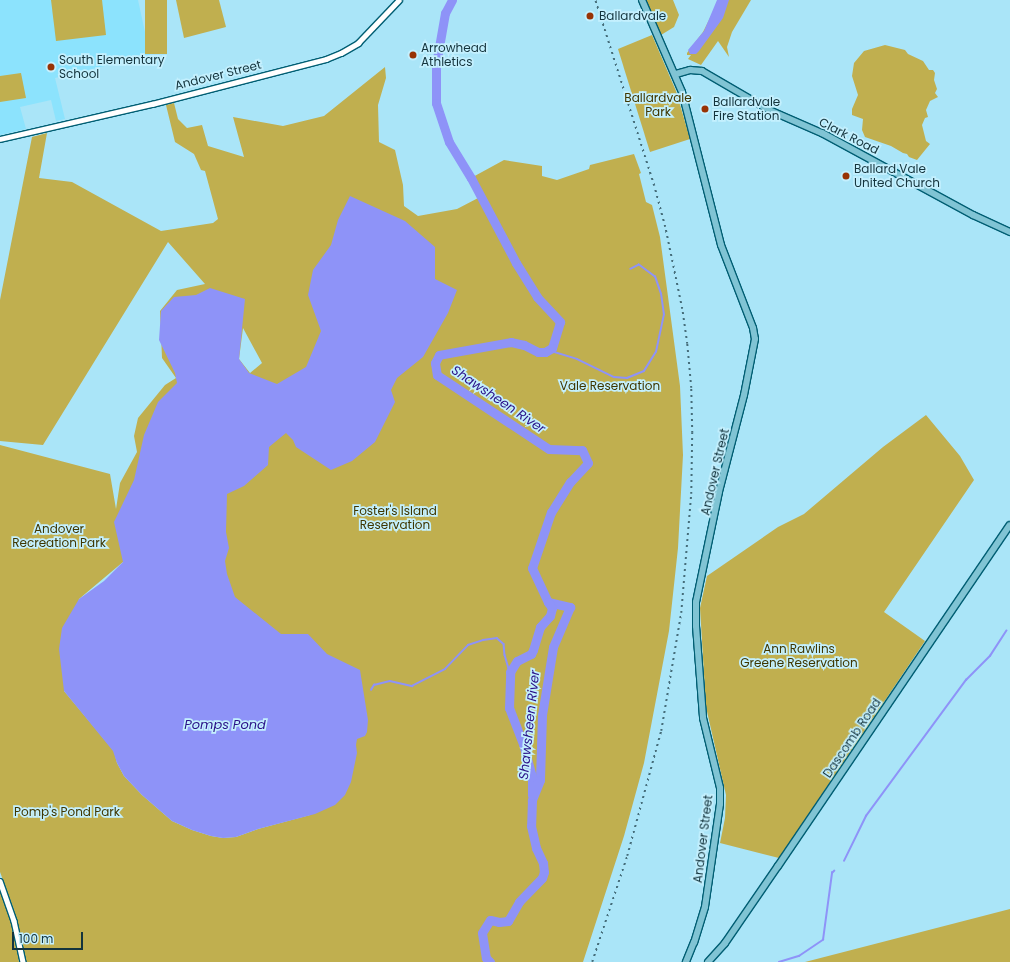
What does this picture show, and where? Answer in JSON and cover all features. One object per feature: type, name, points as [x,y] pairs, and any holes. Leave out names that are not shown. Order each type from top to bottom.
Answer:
[{"type":"main road","name":"Andover Street","points":[[642,0],[676,74],[688,110],[721,245],[753,328],[754,339],[744,395],[719,492],[696,602],[703,718],[718,775],[720,794],[705,906],[687,961]]},
{"type":"main road","name":"Clark Road","points":[[676,74],[690,70],[702,71],[769,110],[822,133],[973,215],[1010,232]]},
{"type":"main road","name":"Dascomb Road","points":[[708,962],[724,943],[778,866],[1010,525]]},
{"type":"street","name":"Andover Street","points":[[0,139],[152,104],[326,59],[341,53],[358,43],[399,0]]},
{"type":"street","points":[[0,881],[14,921],[23,962]]},
{"type":"shaded area","name":"South Elementary School","points":[[0,0],[138,0],[150,55],[55,78],[65,119],[56,121],[51,100],[20,107],[26,129],[0,135]]},
{"type":"green space","points":[[51,0],[102,0],[106,35],[56,41]]},
{"type":"green space","points":[[145,0],[167,0],[167,54],[145,54]]},
{"type":"green space","points":[[176,0],[219,0],[226,27],[184,38]]},
{"type":"green space","points":[[646,0],[673,0],[679,15],[674,27],[661,35]]},
{"type":"green space","points":[[719,0],[751,0],[732,32],[727,47],[729,57],[718,41],[701,65],[688,59],[691,55],[687,55],[687,53],[703,32]]},
{"type":"green space","name":"Ballardvale Park","points":[[652,35],[676,91],[690,139],[650,152],[618,49]]},
{"type":"green space","points":[[885,45],[905,50],[908,54],[923,61],[929,70],[933,70],[935,73],[934,80],[937,89],[935,93],[938,97],[930,101],[926,110],[928,117],[925,118],[922,125],[926,141],[930,144],[917,160],[891,146],[865,137],[862,130],[863,119],[852,115],[852,109],[858,95],[852,76],[854,63],[864,51]]},
{"type":"green space","points":[[385,67],[386,78],[378,105],[379,142],[395,150],[403,185],[404,206],[418,216],[457,209],[480,197],[471,178],[504,160],[542,166],[542,176],[557,180],[589,169],[590,165],[634,154],[641,173],[639,174],[646,202],[652,205],[660,237],[680,386],[683,455],[678,548],[669,631],[644,763],[624,836],[583,962],[25,962],[14,910],[0,872],[0,445],[110,474],[116,509],[120,483],[137,452],[134,436],[138,418],[165,385],[176,378],[162,358],[160,311],[177,290],[205,284],[168,242],[43,445],[0,441],[0,300],[32,137],[47,133],[39,178],[72,182],[161,231],[213,223],[218,219],[205,171],[201,170],[194,154],[175,142],[166,105],[174,103],[178,119],[187,128],[202,125],[208,146],[244,157],[233,117],[283,126],[324,116]],"holes":[[[243,328],[262,363],[250,373],[239,359]],[[123,562],[310,815],[258,829],[236,837],[223,838],[211,836],[192,830],[172,821],[142,795],[124,776],[117,763],[114,751],[64,691],[79,599]]]},
{"type":"green space","points":[[21,73],[26,98],[0,102],[0,76]]},
{"type":"green space","name":"Ann Rawlins Greene Reservation","points":[[926,415],[960,456],[974,480],[884,612],[925,641],[779,858],[720,843],[725,818],[726,795],[706,707],[700,608],[707,576],[778,527],[804,514],[883,447]]},
{"type":"green space","points":[[0,891],[13,926],[19,962],[0,962]]},
{"type":"green space","points":[[1010,909],[1010,962],[805,962]]},
{"type":"water","points":[[717,0],[729,0],[723,18],[699,51],[696,54],[690,54],[688,50],[704,31]]},
{"type":"water","name":"Pomps Pond","points":[[350,196],[405,221],[435,247],[435,279],[457,290],[448,313],[423,357],[397,378],[391,390],[395,402],[375,442],[352,461],[331,470],[296,447],[293,440],[286,433],[269,447],[268,465],[244,486],[227,494],[226,532],[229,548],[225,561],[227,574],[235,597],[281,634],[308,634],[327,654],[360,670],[368,720],[367,732],[365,736],[357,739],[357,753],[351,782],[345,795],[335,805],[315,814],[258,829],[236,837],[223,838],[211,836],[192,830],[172,821],[142,795],[124,776],[113,751],[64,691],[59,649],[62,628],[79,599],[104,581],[123,562],[114,522],[134,480],[144,435],[158,402],[177,383],[175,373],[159,340],[161,311],[174,297],[196,295],[210,288],[245,299],[239,359],[249,373],[277,384],[306,367],[321,331],[308,295],[313,270],[331,245],[338,220]]},
{"type":"waterway","name":"Shawsheen River","points":[[452,0],[445,13],[436,64],[436,103],[449,142],[471,178],[516,263],[537,297],[560,322],[552,348],[545,352],[538,352],[524,345],[511,342],[439,355],[435,363],[437,375],[549,449],[582,450],[588,463],[570,482],[551,512],[532,568],[548,602],[570,607],[553,647],[542,715],[540,780],[532,800],[531,826],[536,848],[543,863],[544,872],[542,878],[519,902],[508,921],[499,922],[490,920],[482,933],[486,958],[490,962]]},
{"type":"waterway","points":[[548,350],[577,359],[614,377],[627,378],[644,371],[656,352],[664,315],[661,294],[655,277],[639,265],[631,269]]},
{"type":"waterway","name":"Shawsheen River","points":[[532,795],[532,777],[523,744],[509,708],[510,672],[517,661],[531,654],[540,627],[550,616],[552,608],[548,602]]},
{"type":"waterway","points":[[844,861],[866,816],[966,680],[990,656],[1006,631]]},
{"type":"waterway","points":[[371,690],[374,685],[390,681],[412,686],[445,669],[468,645],[483,640],[497,638],[504,644],[505,655],[510,672]]},
{"type":"waterway","points":[[779,962],[799,956],[823,940],[832,873],[834,871]]},
{"type":"railway","points":[[592,962],[627,856],[661,731],[681,613],[691,494],[692,433],[691,388],[687,344],[682,309],[665,227],[654,186],[595,0]]},
{"type":"place","name":"Ballardvale","points":[[590,16]]},
{"type":"place","name":"Arrowhead Athletics","points":[[413,55]]},
{"type":"place","name":"South Elementary School","points":[[51,67]]},
{"type":"place","name":"Ballardvale Fire Station","points":[[705,109]]},
{"type":"place","name":"Ballard Vale United Church","points":[[846,176]]},
{"type":"park label","name":"Vale Reservation","points":[[610,386]]},
{"type":"park label","name":"Foster's Island Reservation","points":[[395,518]]},
{"type":"park label","name":"Andover Recreation Park","points":[[59,536]]},
{"type":"park label","name":"Pomp's Pond Park","points":[[67,812]]}]
